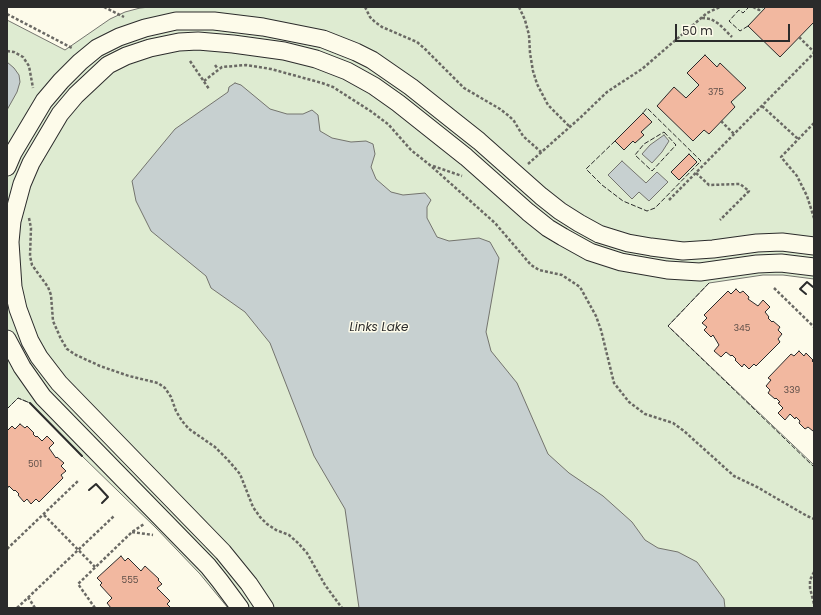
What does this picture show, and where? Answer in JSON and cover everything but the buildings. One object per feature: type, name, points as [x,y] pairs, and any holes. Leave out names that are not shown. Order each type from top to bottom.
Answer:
[{"type":"lane","points":[[7,166],[12,153],[44,101],[61,81],[97,48],[119,37],[145,28],[170,23],[200,21],[235,23],[323,39],[372,60],[411,87],[479,141],[541,196],[579,223],[600,234],[643,246],[683,251],[713,250],[757,243],[782,242],[814,246]]},
{"type":"lane","points":[[284,51],[288,32]]},
{"type":"lane","points":[[265,608],[232,562],[48,370],[35,348],[18,309],[12,287],[10,242],[16,205],[22,184],[31,163],[60,114],[76,95],[108,65],[126,56],[150,48],[179,42],[216,42],[284,51],[316,59],[348,71],[398,103],[466,157],[543,224],[590,252],[621,262],[666,270],[700,272],[757,264],[781,263],[814,267]]},
{"type":"lane","points":[[442,138],[455,122]]},
{"type":"lane","points":[[590,252],[600,234]]},
{"type":"lane","points":[[7,339],[17,358],[43,397],[208,566],[240,608]]},
{"type":"lane","points":[[17,358],[35,348]]},
{"type":"path","points":[[104,7],[124,17]]},
{"type":"path","points":[[365,7],[370,17],[382,27],[417,42],[464,88],[509,116],[514,121],[523,136],[541,152]]},
{"type":"path","points":[[519,7],[525,20],[529,35],[532,65],[537,84],[548,106],[570,127]]},
{"type":"path","points":[[525,167],[607,92],[642,69],[707,13],[720,7]]},
{"type":"path","points":[[753,7],[759,10],[762,7]]},
{"type":"path","points":[[7,14],[76,50]]},
{"type":"path","points":[[702,18],[710,19],[719,24],[732,37]]},
{"type":"path","points":[[670,200],[814,52],[800,37]]},
{"type":"path","points":[[7,51],[14,52],[23,57],[29,66],[34,95]]},
{"type":"path","points":[[190,61],[210,89]]},
{"type":"path","points":[[215,65],[218,69]]},
{"type":"path","points":[[204,81],[222,67],[246,66],[271,69],[304,77],[332,87],[377,116],[388,124],[411,150],[494,222],[531,265],[539,270],[562,275],[580,287],[596,316],[601,330],[614,383],[629,402],[645,414],[673,424],[684,431],[734,476],[757,487],[814,519]]},
{"type":"path","points":[[762,106],[798,139]]},
{"type":"path","points":[[721,121],[734,134]]},
{"type":"path","points":[[814,123],[781,157],[797,176],[805,191],[814,218]]},
{"type":"path","points":[[696,173],[709,185],[740,184],[749,191],[720,220]]},
{"type":"path","points":[[16,205],[25,212],[30,219],[30,256],[32,265],[48,287],[51,295],[53,321],[67,349],[76,355],[100,366],[129,376],[158,383],[165,388],[171,397],[176,411],[189,430],[215,447],[228,460],[240,474],[253,507],[260,517],[267,524],[276,530],[289,535],[298,543],[307,553],[325,585],[342,608]]},
{"type":"path","points":[[774,288],[814,327]]},
{"type":"path","points":[[7,549],[78,482]]},
{"type":"path","points":[[44,514],[95,567]]},
{"type":"path","points":[[17,608],[114,516]]},
{"type":"path","points":[[94,608],[78,584],[132,532],[144,524],[158,540]]},
{"type":"path","points":[[132,532],[153,535]]},
{"type":"path","points":[[814,572],[810,580],[810,588],[814,604]]},
{"type":"path","points":[[28,597],[35,608]]},
{"type":"green space","points":[[150,7],[814,7],[814,279],[783,275],[763,275],[709,283],[668,326],[814,465],[814,608],[228,608],[200,574],[156,528],[30,403],[18,398],[7,409],[7,20],[65,50],[110,19],[125,12]]},
{"type":"water","points":[[7,62],[19,75],[20,82],[17,92],[7,110]]},
{"type":"water","name":"Links Lake","points":[[235,83],[241,85],[270,109],[287,114],[303,114],[312,110],[318,115],[320,131],[332,138],[351,142],[366,141],[373,144],[375,154],[371,167],[376,179],[391,192],[403,195],[425,193],[431,200],[427,207],[427,218],[437,237],[449,241],[479,238],[490,242],[499,258],[486,332],[491,351],[517,383],[548,454],[569,473],[603,496],[632,522],[645,540],[658,548],[678,552],[697,562],[724,599],[725,608],[359,608],[345,509],[314,456],[270,343],[245,312],[211,288],[206,276],[151,231],[136,201],[132,181],[175,129],[228,92],[229,87]]},
{"type":"water","points":[[664,135],[669,141],[652,163],[642,154],[650,145]]},
{"type":"water","points":[[622,161],[646,183],[657,172],[668,182],[649,201],[639,192],[632,199],[608,175]]},
{"type":"fence","points":[[748,26],[740,31],[729,21],[739,10],[743,13],[749,7]]},
{"type":"fence","points":[[615,141],[586,169],[602,185],[623,201],[647,211],[655,208],[701,161],[647,108],[643,113]]},
{"type":"fence","points":[[664,132],[676,145],[652,171],[635,155],[644,144],[664,132]]},
{"type":"fence","points":[[709,283],[668,326],[814,467]]},
{"type":"fence","points":[[7,409],[18,398],[30,403]]},
{"type":"wall","points":[[806,294],[800,289],[807,282],[813,287]]},
{"type":"wall","points":[[30,403],[82,456]]},
{"type":"wall","points":[[89,490],[96,484],[108,497],[102,503]]}]
